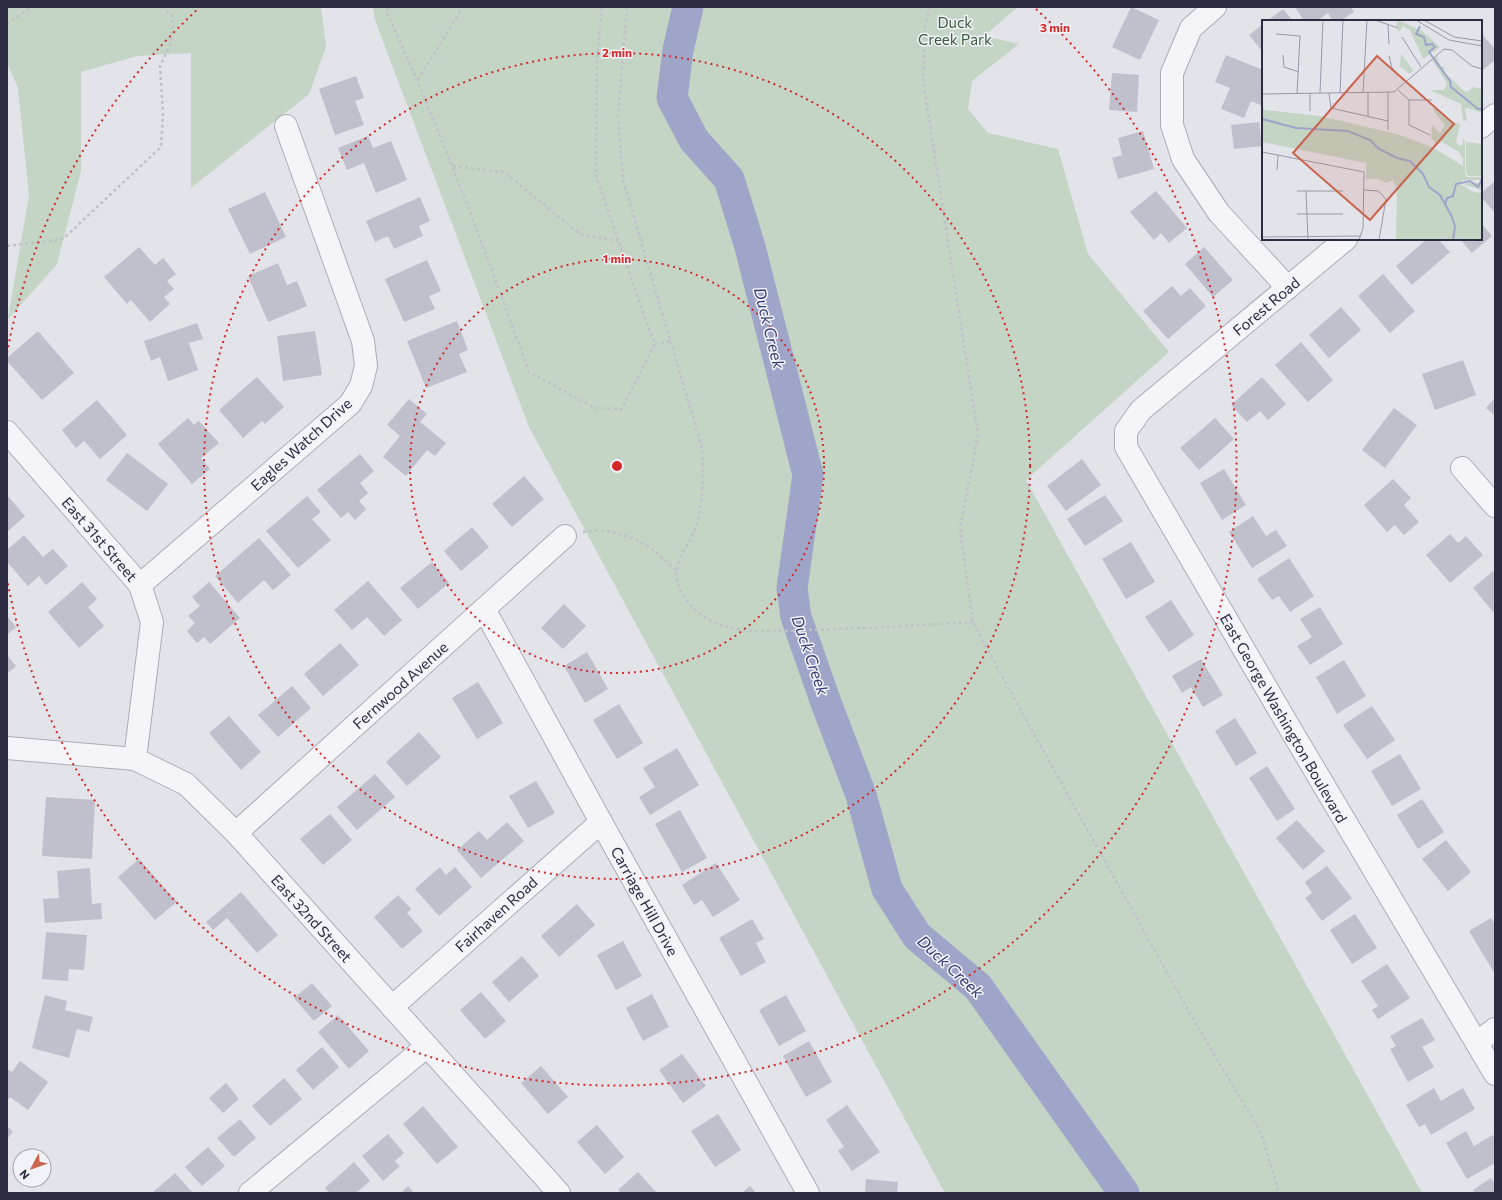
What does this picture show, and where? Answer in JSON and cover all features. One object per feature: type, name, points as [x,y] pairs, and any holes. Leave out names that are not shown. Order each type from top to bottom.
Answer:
[{"type":"street","points":[[1215,7],[1191,28],[1172,73],[1172,125],[1183,159],[1219,213],[1288,288]]},
{"type":"street","points":[[1482,126],[1495,115]]},
{"type":"street","name":"Eagles Watch Drive","points":[[140,585],[350,404],[361,386],[366,366],[363,340],[286,126]]},
{"type":"street","name":"Forest Road","points":[[1186,373],[1345,240]]},
{"type":"street","name":"East George Washington Boulevard","points":[[1186,373],[1142,410],[1126,431],[1126,447],[1284,719],[1495,1074]]},
{"type":"street","name":"East 31st Street","points":[[7,432],[140,585],[152,622],[135,759]]},
{"type":"street","points":[[1462,468],[1495,506]]},
{"type":"street","name":"Fernwood Avenue","points":[[236,834],[565,536]]},
{"type":"street","name":"Carriage Hill Drive","points":[[484,609],[808,1193]]},
{"type":"street","name":"East 32nd Street","points":[[7,748],[135,759],[186,784],[236,834],[559,1193]]},
{"type":"street","name":"Fairhaven Road","points":[[392,1007],[601,822]]},
{"type":"street","points":[[1477,1043],[1495,1029]]},
{"type":"street","points":[[250,1193],[427,1046]]},
{"type":"path","points":[[7,24],[31,7]]},
{"type":"path","points":[[7,246],[63,239],[161,147],[164,114],[160,66],[171,43],[172,17],[164,7]]},
{"type":"path","points":[[388,7],[388,13],[418,80],[471,214],[529,372],[595,408],[622,409],[655,344],[596,176],[597,59],[602,7]]},
{"type":"path","points":[[418,80],[459,13],[460,7]]},
{"type":"path","points":[[628,7],[618,116],[623,180],[702,448],[703,494],[697,525],[676,570],[680,589],[688,602],[697,612],[708,620],[724,626],[751,632],[855,629],[973,622]]},
{"type":"path","points":[[929,7],[925,28],[922,80],[978,435],[960,529],[973,622],[1192,1019],[1261,1133],[1279,1193]]},
{"type":"path","points":[[452,166],[504,172],[580,234],[618,241]]},
{"type":"path","points":[[655,344],[671,341]]},
{"type":"path","points":[[565,536],[590,530],[610,532],[628,537],[652,549],[676,570]]},
{"type":"green space","points":[[7,7],[321,7],[326,47],[309,94],[191,188],[191,53],[137,56],[81,72],[81,171],[57,264],[8,319],[29,195],[18,88],[7,62]]},
{"type":"green space","name":"Duck Creek Park","points":[[373,7],[1018,7],[984,36],[1019,44],[972,81],[968,109],[988,133],[1058,149],[1088,254],[1169,352],[1026,480],[1422,1193],[945,1193],[529,427],[375,20]]},
{"type":"building","points":[[1131,7],[1159,20],[1140,60],[1112,47]]},
{"type":"building","points":[[1295,7],[1351,7],[1354,12],[1342,20],[1332,20],[1328,13],[1318,20],[1303,20]]},
{"type":"building","points":[[1283,9],[1292,20],[1268,20]]},
{"type":"building","points":[[1262,25],[1262,51],[1249,35]]},
{"type":"building","points":[[1482,34],[1495,49],[1495,60],[1482,71]]},
{"type":"building","points":[[1226,55],[1262,70],[1262,106],[1251,101],[1244,118],[1221,109],[1230,88],[1215,82]]},
{"type":"building","points":[[1112,73],[1139,75],[1137,112],[1109,110]]},
{"type":"building","points":[[356,76],[364,98],[355,101],[364,125],[335,135],[319,89]]},
{"type":"building","points":[[1259,122],[1262,146],[1234,149],[1231,125]]},
{"type":"building","points":[[1143,131],[1154,169],[1118,179],[1112,158],[1122,155],[1118,138]]},
{"type":"building","points":[[368,136],[373,148],[391,141],[407,180],[376,193],[364,163],[347,170],[338,148]]},
{"type":"building","points":[[1495,181],[1495,213],[1482,198],[1482,192]]},
{"type":"building","points":[[1156,191],[1187,228],[1169,243],[1161,233],[1154,240],[1130,212]]},
{"type":"building","points":[[265,192],[286,237],[250,254],[228,209]]},
{"type":"building","points":[[420,197],[430,221],[419,226],[423,236],[394,249],[388,236],[375,242],[366,221]]},
{"type":"building","points":[[1482,224],[1492,236],[1472,253],[1461,240],[1482,240]]},
{"type":"building","points":[[1426,240],[1439,240],[1450,252],[1412,285],[1396,266]]},
{"type":"building","points":[[139,247],[155,265],[163,258],[176,274],[167,281],[174,289],[164,297],[170,304],[150,322],[131,300],[127,304],[104,277]]},
{"type":"building","points":[[1204,247],[1233,280],[1213,297],[1185,264]]},
{"type":"building","points":[[427,260],[441,291],[429,296],[435,309],[404,322],[385,279]]},
{"type":"building","points":[[278,263],[287,285],[297,281],[307,306],[268,322],[248,276]]},
{"type":"building","points":[[1383,274],[1415,311],[1390,333],[1358,296]]},
{"type":"building","points":[[1172,286],[1181,296],[1190,288],[1206,306],[1168,339],[1143,311]]},
{"type":"building","points":[[1341,307],[1361,330],[1329,358],[1309,335]]},
{"type":"building","points":[[457,321],[468,350],[459,354],[467,372],[426,388],[407,341]]},
{"type":"building","points":[[197,323],[203,339],[189,343],[198,370],[168,381],[160,357],[151,361],[144,341]]},
{"type":"building","points":[[38,331],[74,373],[42,400],[7,361],[7,358]]},
{"type":"building","points":[[315,331],[322,375],[283,381],[277,336]]},
{"type":"building","points":[[1301,342],[1333,380],[1308,402],[1275,365]]},
{"type":"building","points":[[1463,360],[1476,395],[1435,410],[1422,374]]},
{"type":"building","points":[[257,377],[284,407],[265,424],[262,421],[243,438],[219,410]]},
{"type":"building","points":[[1262,377],[1286,404],[1268,420],[1260,411],[1247,422],[1231,405]]},
{"type":"building","points":[[1495,398],[1495,416],[1486,408]]},
{"type":"building","points":[[409,399],[427,414],[420,422],[446,443],[435,456],[427,450],[406,476],[383,457],[400,436],[387,425]]},
{"type":"building","points":[[97,400],[127,435],[100,459],[84,441],[76,448],[62,430]]},
{"type":"building","points":[[1394,408],[1417,425],[1385,468],[1362,450]]},
{"type":"building","points":[[188,418],[194,425],[199,421],[219,443],[201,458],[210,469],[192,484],[158,444]]},
{"type":"building","points":[[1215,418],[1234,439],[1199,470],[1180,448]]},
{"type":"building","points":[[127,453],[168,484],[147,511],[106,480]]},
{"type":"building","points":[[360,454],[374,471],[360,483],[368,493],[359,501],[366,509],[355,520],[348,512],[341,518],[317,490]]},
{"type":"building","points":[[1082,459],[1101,485],[1066,511],[1047,486]]},
{"type":"building","points":[[1224,469],[1246,505],[1222,520],[1200,483]]},
{"type":"building","points":[[524,476],[544,499],[512,527],[492,504]]},
{"type":"building","points":[[1393,479],[1411,498],[1404,505],[1419,522],[1404,535],[1395,525],[1387,532],[1364,505]]},
{"type":"building","points":[[7,495],[25,516],[7,532]]},
{"type":"building","points":[[1105,495],[1123,521],[1085,546],[1067,519]]},
{"type":"building","points":[[307,496],[321,512],[312,519],[331,540],[298,568],[266,531]]},
{"type":"building","points":[[1253,516],[1266,536],[1276,530],[1287,546],[1252,568],[1229,532]]},
{"type":"building","points":[[472,527],[489,547],[461,571],[444,551]]},
{"type":"building","points":[[1450,534],[1458,543],[1466,536],[1483,555],[1450,583],[1426,555]]},
{"type":"building","points":[[24,535],[43,557],[53,549],[68,566],[46,585],[39,576],[28,586],[7,562],[7,550]]},
{"type":"building","points":[[259,538],[291,575],[273,590],[264,580],[238,603],[215,576]]},
{"type":"building","points":[[1131,542],[1155,582],[1126,599],[1102,559]]},
{"type":"building","points":[[1289,558],[1314,596],[1290,612],[1279,596],[1272,600],[1257,579]]},
{"type":"building","points":[[432,562],[449,583],[418,609],[400,588]]},
{"type":"building","points":[[1493,571],[1495,573],[1495,614],[1473,588]]},
{"type":"building","points":[[368,581],[402,620],[384,636],[367,617],[352,630],[334,610]]},
{"type":"building","points":[[82,582],[97,599],[88,607],[104,626],[79,648],[48,612]]},
{"type":"building","points":[[209,582],[240,618],[210,644],[204,637],[197,643],[187,631],[195,623],[188,616],[200,606],[192,597]]},
{"type":"building","points":[[1171,600],[1194,635],[1169,652],[1145,617]]},
{"type":"building","points":[[564,604],[586,626],[563,649],[541,628]]},
{"type":"building","points":[[1320,607],[1343,644],[1310,665],[1297,646],[1312,637],[1300,619]]},
{"type":"building","points":[[7,616],[16,627],[7,635]]},
{"type":"building","points":[[340,643],[359,665],[323,696],[304,674]]},
{"type":"building","points":[[587,652],[608,689],[585,703],[564,666]]},
{"type":"building","points":[[7,655],[16,666],[7,674]]},
{"type":"building","points":[[1201,659],[1223,695],[1203,707],[1191,687],[1182,693],[1172,676]]},
{"type":"building","points":[[1344,660],[1366,696],[1337,714],[1316,677]]},
{"type":"building","points":[[478,682],[503,723],[477,739],[452,698]]},
{"type":"building","points":[[292,686],[311,708],[278,737],[258,715]]},
{"type":"building","points":[[619,704],[643,743],[617,759],[593,720]]},
{"type":"building","points":[[1372,706],[1395,740],[1367,759],[1343,725]]},
{"type":"building","points":[[229,716],[261,752],[241,770],[209,733]]},
{"type":"building","points":[[1235,718],[1257,753],[1236,766],[1215,731]]},
{"type":"building","points":[[419,732],[441,757],[407,786],[386,762]]},
{"type":"building","points":[[677,748],[699,785],[650,815],[639,797],[655,787],[643,768]]},
{"type":"building","points":[[1400,754],[1421,789],[1392,806],[1371,771]]},
{"type":"building","points":[[1267,766],[1295,809],[1277,821],[1249,778]]},
{"type":"building","points":[[375,774],[395,797],[357,830],[337,807]]},
{"type":"building","points":[[536,781],[555,813],[528,828],[509,796]]},
{"type":"building","points":[[46,797],[95,800],[92,859],[42,856]]},
{"type":"building","points":[[1422,799],[1444,832],[1418,849],[1397,815]]},
{"type":"building","points":[[680,810],[707,858],[682,872],[655,824]]},
{"type":"building","points":[[330,814],[352,840],[323,865],[300,839]]},
{"type":"building","points":[[1297,820],[1325,851],[1303,870],[1276,838]]},
{"type":"building","points":[[507,822],[524,841],[481,878],[457,850],[479,831],[487,840]]},
{"type":"building","points":[[1446,840],[1471,872],[1448,891],[1422,859]]},
{"type":"building","points":[[139,859],[177,902],[155,920],[118,877]]},
{"type":"building","points":[[716,863],[740,900],[713,917],[702,900],[694,905],[682,885]]},
{"type":"building","points":[[1327,866],[1352,898],[1322,921],[1305,898],[1312,893],[1305,882]]},
{"type":"building","points":[[440,867],[446,875],[455,867],[472,887],[439,916],[415,889]]},
{"type":"building","points":[[90,868],[92,904],[101,903],[102,919],[45,923],[43,899],[59,898],[57,871]]},
{"type":"building","points":[[241,892],[278,935],[257,953],[227,918],[213,930],[206,922]]},
{"type":"building","points":[[398,895],[411,909],[407,913],[423,931],[402,949],[374,917]]},
{"type":"building","points":[[577,904],[595,925],[559,957],[541,936]]},
{"type":"building","points":[[1355,914],[1377,948],[1352,964],[1330,930]]},
{"type":"building","points":[[1491,918],[1495,924],[1495,974],[1469,931]]},
{"type":"building","points":[[752,919],[764,939],[756,943],[766,962],[741,976],[719,938]]},
{"type":"building","points":[[46,932],[87,935],[84,970],[69,969],[68,981],[42,979]]},
{"type":"building","points":[[623,941],[642,976],[616,990],[597,955]]},
{"type":"building","points":[[522,956],[539,976],[509,1002],[492,982]]},
{"type":"building","points":[[1387,964],[1410,998],[1378,1019],[1372,1010],[1378,1006],[1361,981]]},
{"type":"building","points":[[312,983],[332,1006],[314,1021],[294,998]]},
{"type":"building","points":[[481,992],[506,1021],[485,1039],[460,1010]]},
{"type":"building","points":[[652,994],[669,1027],[643,1041],[626,1008]]},
{"type":"building","points":[[45,995],[67,1001],[65,1010],[93,1017],[89,1032],[77,1029],[69,1058],[32,1048]]},
{"type":"building","points":[[786,995],[806,1031],[779,1046],[759,1010]]},
{"type":"building","points":[[338,1015],[369,1051],[349,1069],[318,1032]]},
{"type":"building","points":[[1422,1018],[1435,1040],[1422,1047],[1434,1067],[1408,1082],[1390,1049],[1396,1046],[1390,1036]]},
{"type":"building","points":[[809,1041],[832,1082],[806,1097],[783,1056]]},
{"type":"building","points":[[322,1047],[339,1067],[313,1090],[296,1070]]},
{"type":"building","points":[[682,1054],[706,1086],[683,1103],[659,1070]]},
{"type":"building","points":[[20,1061],[48,1082],[28,1110],[10,1097],[7,1101],[7,1069],[12,1072]]},
{"type":"building","points":[[541,1066],[568,1097],[548,1114],[521,1083]]},
{"type":"building","points":[[284,1078],[302,1099],[270,1126],[252,1106]]},
{"type":"building","points":[[226,1083],[239,1099],[223,1113],[209,1098]]},
{"type":"building","points":[[1434,1088],[1441,1101],[1463,1088],[1475,1109],[1431,1135],[1425,1124],[1419,1127],[1406,1105]]},
{"type":"building","points":[[847,1105],[880,1152],[852,1171],[838,1151],[844,1147],[826,1120]]},
{"type":"building","points":[[423,1106],[458,1147],[437,1164],[403,1124]]},
{"type":"building","points":[[718,1114],[741,1150],[715,1167],[691,1131]]},
{"type":"building","points":[[240,1119],[256,1138],[234,1157],[217,1138]]},
{"type":"building","points":[[597,1125],[624,1157],[605,1174],[577,1142]]},
{"type":"building","points":[[7,1126],[13,1132],[7,1139]]},
{"type":"building","points":[[1466,1131],[1474,1146],[1493,1135],[1495,1139],[1495,1163],[1467,1179],[1446,1143]]},
{"type":"building","points":[[388,1134],[404,1153],[395,1161],[400,1166],[383,1181],[362,1156]]},
{"type":"building","points":[[208,1147],[225,1166],[202,1186],[185,1167]]},
{"type":"building","points":[[354,1162],[370,1181],[356,1193],[329,1193],[325,1188]]},
{"type":"building","points":[[638,1172],[657,1193],[621,1193],[618,1190]]},
{"type":"building","points":[[175,1173],[192,1192],[191,1193],[152,1193]]},
{"type":"building","points":[[1491,1178],[1495,1184],[1495,1193],[1476,1193],[1473,1190]]},
{"type":"building","points":[[866,1179],[898,1182],[897,1193],[865,1193]]},
{"type":"building","points":[[408,1186],[414,1193],[401,1193]]},
{"type":"building","points":[[750,1186],[756,1193],[742,1193]]},
{"type":"waterway","name":"Duck Creek","points":[[688,7],[678,50],[672,98],[694,140],[729,179],[750,247],[808,475],[792,588],[796,617],[825,700],[861,795],[887,889],[917,936],[978,987],[1124,1193]]}]
